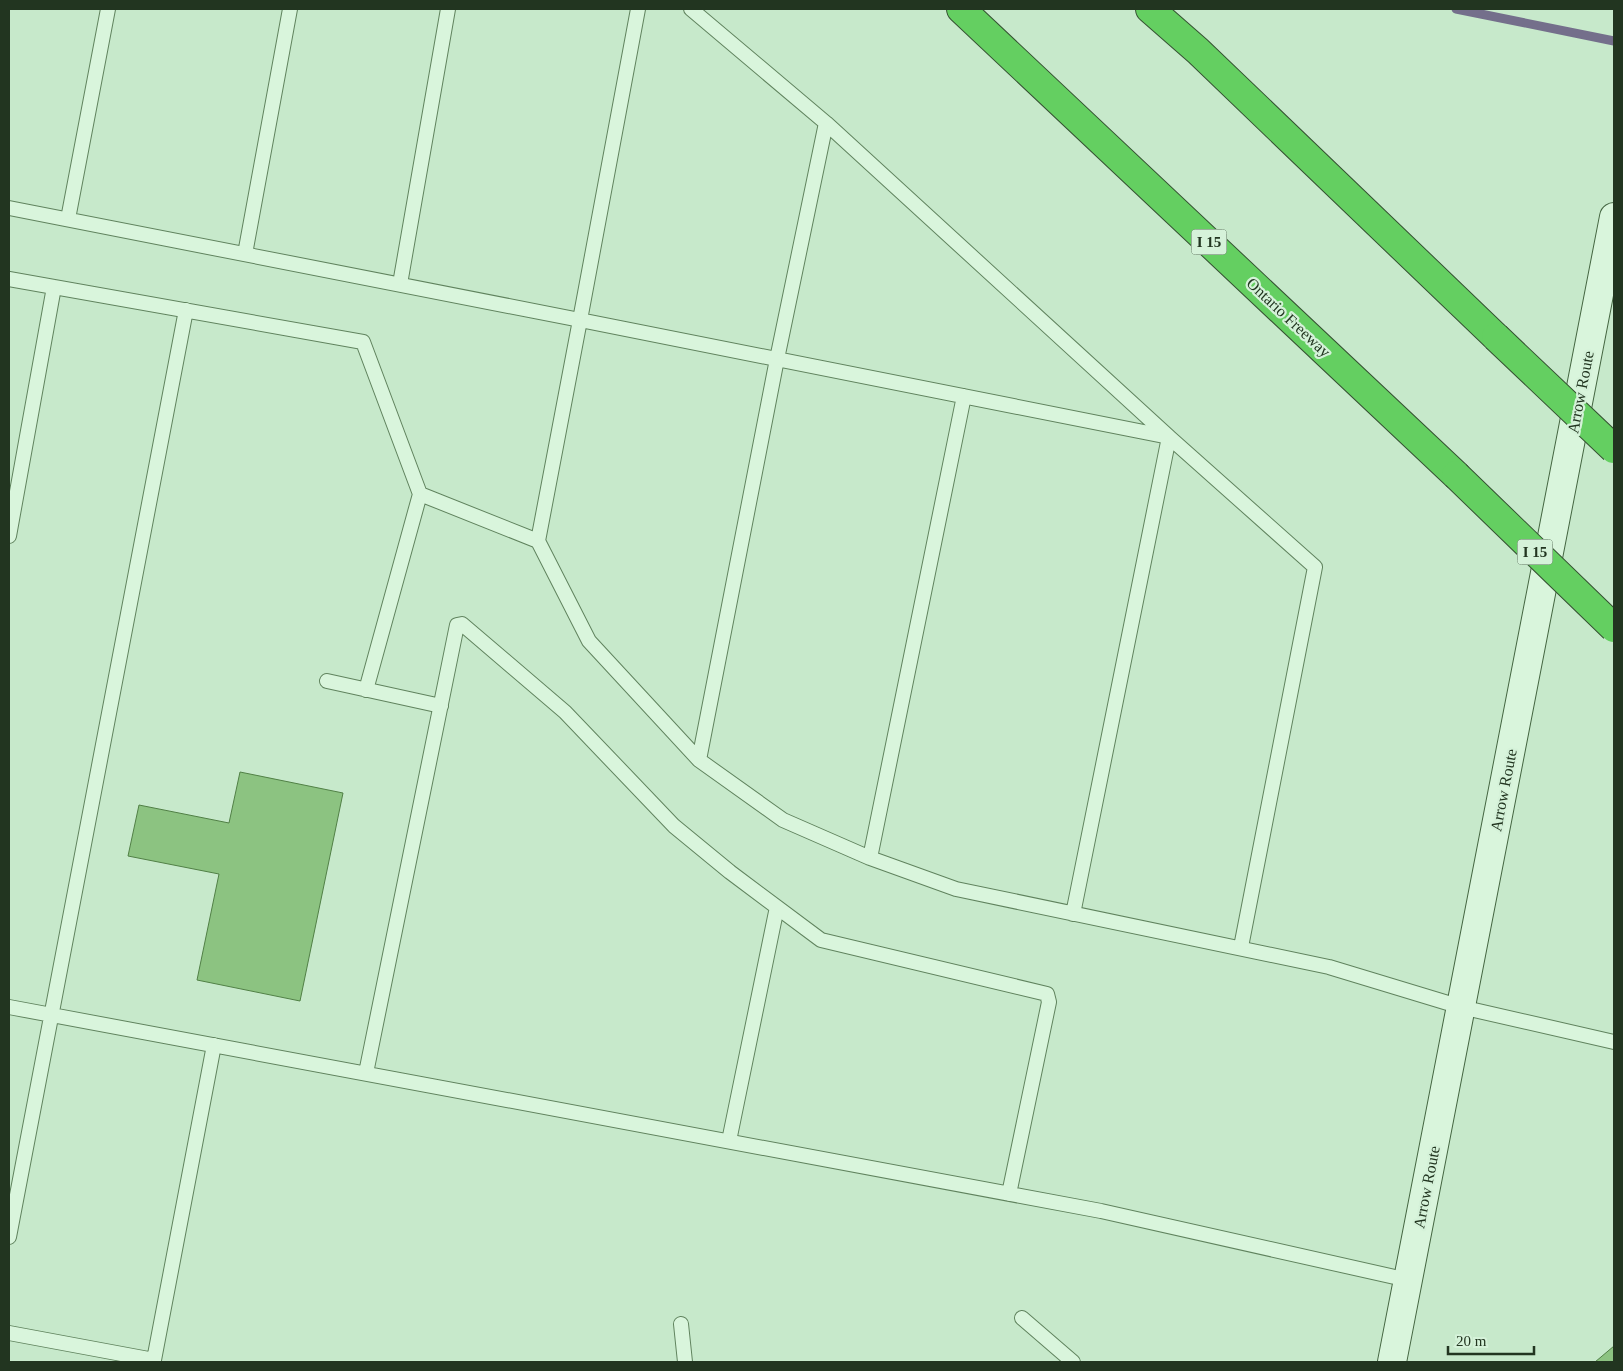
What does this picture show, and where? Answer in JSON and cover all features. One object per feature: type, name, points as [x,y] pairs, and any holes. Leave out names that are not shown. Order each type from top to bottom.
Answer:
[{"type":"highway","name":"Ontario Freeway","points":[[961,9],[1456,475],[1614,628]]},
{"type":"highway","points":[[1150,9],[1198,51],[1614,449]]},
{"type":"main road","name":"Arrow Route","points":[[1392,1362],[1614,217]]},
{"type":"lane","points":[[68,219],[108,9]]},
{"type":"lane","points":[[246,254],[290,9]]},
{"type":"lane","points":[[400,284],[448,9]]},
{"type":"lane","points":[[638,9],[538,542],[589,641],[699,760],[783,820],[870,858],[956,889],[1336,969],[1461,1007],[1614,1042]]},
{"type":"lane","points":[[691,9],[826,122],[1169,437],[1314,567],[1241,948]]},
{"type":"lane","points":[[699,760],[777,359],[826,122]]},
{"type":"lane","points":[[9,208],[1169,437]]},
{"type":"lane","points":[[9,279],[363,342],[420,494],[366,690]]},
{"type":"lane","points":[[9,536],[54,287]]},
{"type":"lane","points":[[9,1237],[186,310]]},
{"type":"lane","points":[[870,858],[964,396]]},
{"type":"lane","points":[[1073,914],[1169,437]]},
{"type":"lane","points":[[420,494],[538,542]]},
{"type":"lane","points":[[366,1073],[457,625],[462,624],[564,712],[674,826],[821,940],[1047,994],[1049,1002],[1009,1194]]},
{"type":"lane","points":[[327,681],[441,706]]},
{"type":"lane","points":[[729,1141],[777,907]]},
{"type":"lane","points":[[9,1007],[1101,1211],[1408,1280]]},
{"type":"lane","points":[[9,1333],[154,1360],[214,1045]]},
{"type":"lane","points":[[1022,1318],[1073,1362]]},
{"type":"lane","points":[[681,1324],[684,1362]]},
{"type":"building","points":[[240,772],[343,793],[300,1001],[197,980],[219,874],[128,856],[139,805],[229,823]]},
{"type":"building","points":[[1614,1346],[1614,1362],[1595,1362]]},
{"type":"waterway","points":[[1456,9],[1614,41]]}]
